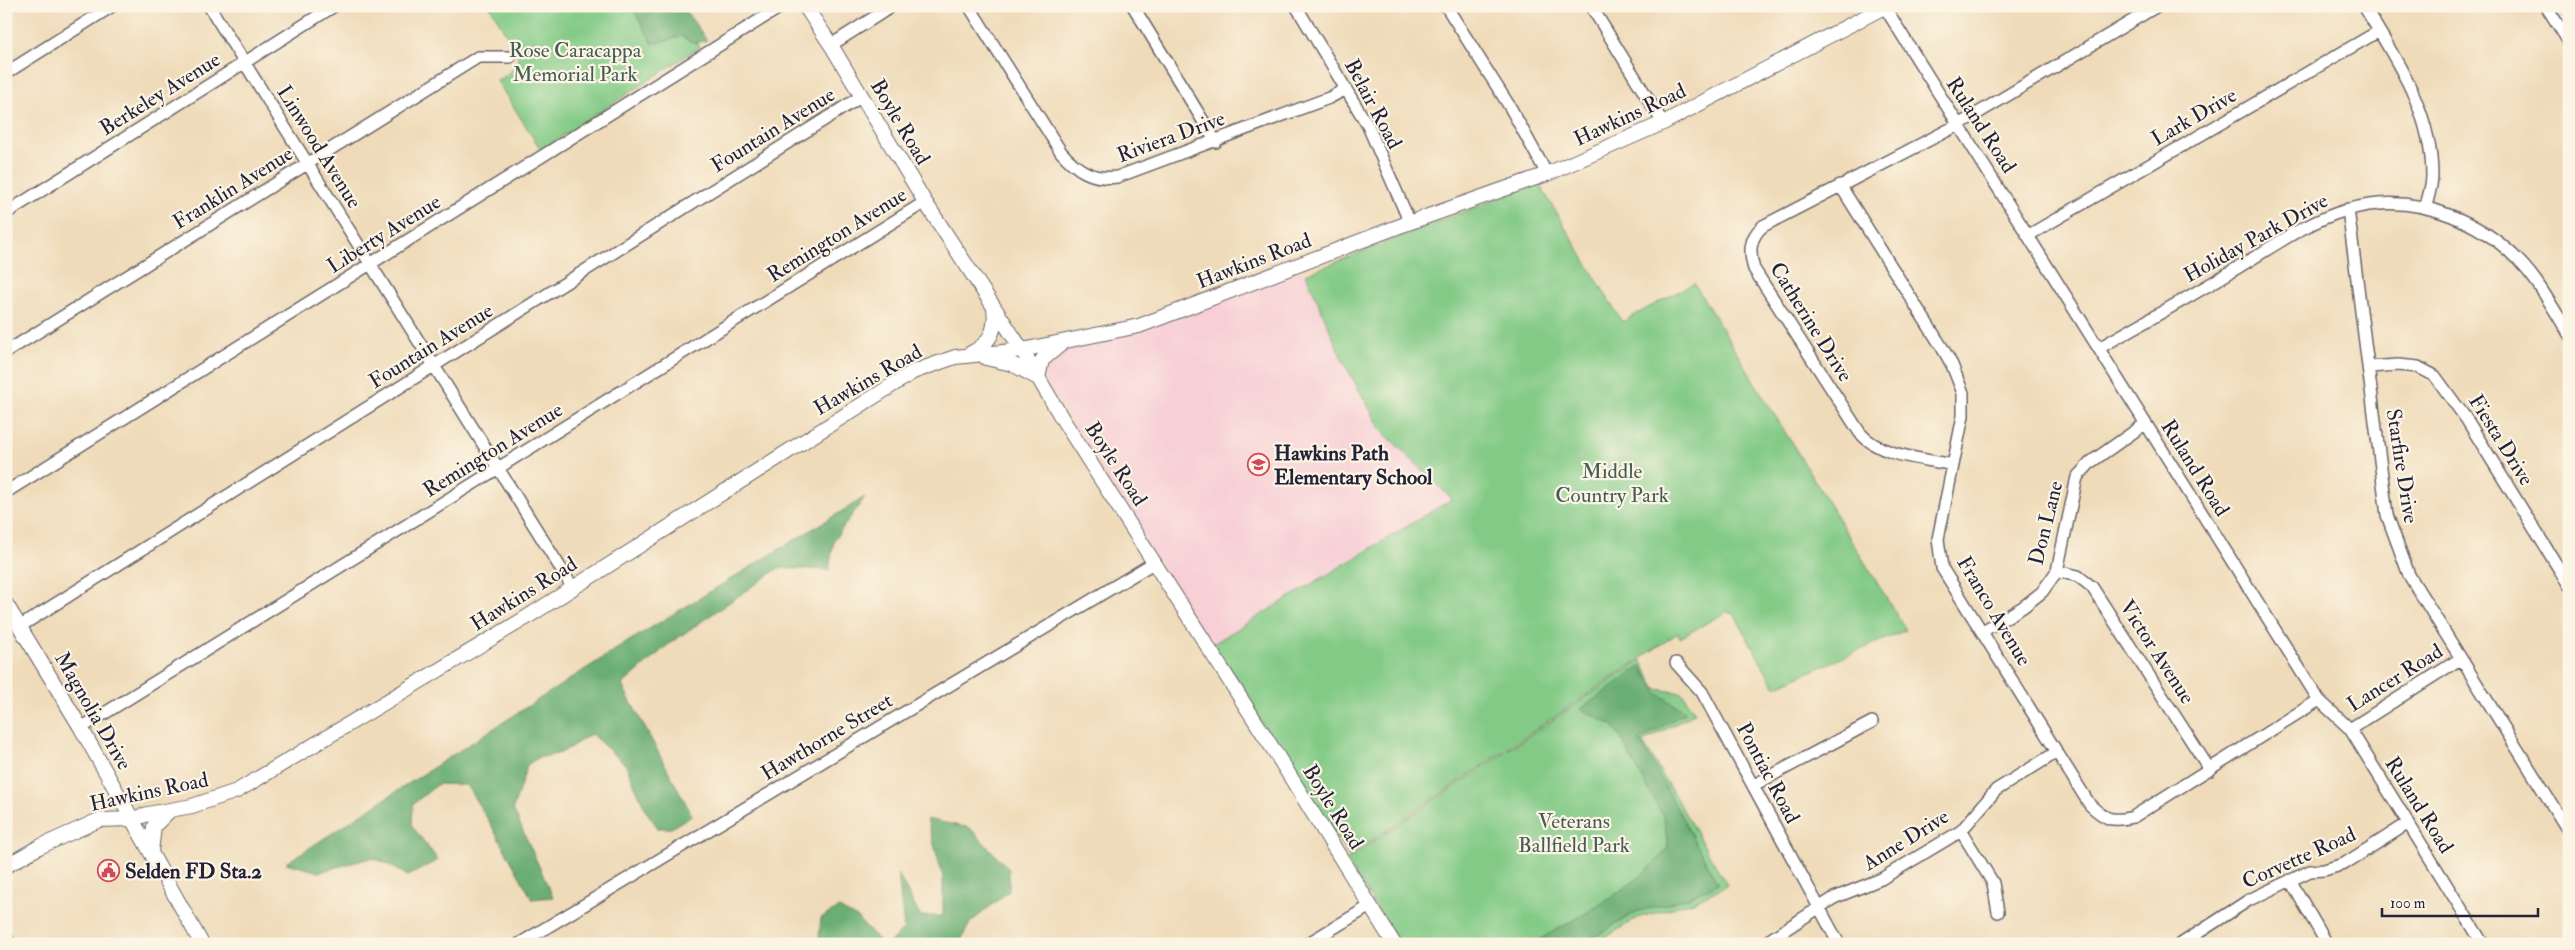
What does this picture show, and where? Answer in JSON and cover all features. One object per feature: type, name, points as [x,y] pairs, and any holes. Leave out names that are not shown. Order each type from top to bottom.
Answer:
[{"type":"street","points":[[6,72],[112,6]]},
{"type":"street","name":"Linwood Avenue","points":[[209,6],[573,588]]},
{"type":"street","name":"Berkeley Avenue","points":[[6,213],[334,6]]},
{"type":"street","name":"Liberty Avenue","points":[[6,492],[782,6]]},
{"type":"street","name":"Boyle Road","points":[[805,6],[831,45],[925,202],[1022,350],[1394,944]]},
{"type":"street","points":[[831,45],[892,6]]},
{"type":"street","name":"Riviera Drive","points":[[969,6],[1061,152],[1081,171],[1105,178],[1117,177],[1216,142],[1329,98],[1346,89]]},
{"type":"street","points":[[1133,6],[1216,142]]},
{"type":"street","name":"Belair Road","points":[[1296,6],[1368,126],[1410,223]]},
{"type":"street","points":[[1446,6],[1510,107],[1547,174]]},
{"type":"street","points":[[1591,6],[1663,124]]},
{"type":"street","name":"Catherine Drive","points":[[1953,466],[1881,449],[1869,443],[1838,401],[1754,269],[1750,253],[1756,233],[1763,226],[1958,125],[2157,6]]},
{"type":"street","points":[[2364,6],[2405,73],[2424,121],[2432,177],[2426,206]]},
{"type":"street","points":[[2546,6],[2569,42]]},
{"type":"street","name":"Hawkins Road","points":[[6,866],[39,847],[99,820],[133,819],[212,800],[236,791],[573,588],[703,503],[914,372],[936,363],[968,355],[1022,350],[1139,326],[1410,223],[1547,174],[1663,124],[1885,7]]},
{"type":"street","name":"Ruland Road","points":[[1885,7],[2319,700],[2350,729],[2407,824],[2483,944]]},
{"type":"street","name":"Lark Drive","points":[[2029,235],[2379,31]]},
{"type":"street","name":"Franklin Avenue","points":[[6,352],[478,58],[510,57]]},
{"type":"street","name":"Fountain Avenue","points":[[19,626],[862,96]]},
{"type":"street","name":"Franco Avenue","points":[[1840,185],[1888,258],[1952,365],[1963,393],[1963,416],[1938,540],[1942,568],[2090,805],[2104,818],[2118,820],[2133,817],[2319,700]]},
{"type":"street","name":"Remington Avenue","points":[[81,728],[925,202]]},
{"type":"street","name":"Holiday Park Drive","points":[[2099,348],[2307,226],[2348,209],[2386,204],[2426,206],[2473,226],[2517,260],[2534,280],[2569,334]]},
{"type":"street","name":"Starfire Drive","points":[[2348,209],[2387,515],[2409,575],[2569,832]]},
{"type":"street","points":[[968,355],[988,340],[994,329],[994,307]]},
{"type":"street","points":[[968,355],[1012,364],[1038,378],[1042,360],[1067,341]]},
{"type":"street","name":"Fiesta Drive","points":[[2369,367],[2398,365],[2418,367],[2435,376],[2467,420],[2569,585]]},
{"type":"street","name":"Don Lane","points":[[1983,631],[2023,607],[2042,592],[2057,571],[2077,477],[2090,462],[2145,424]]},
{"type":"street","name":"Hawthorne Street","points":[[519,944],[1155,562]]},
{"type":"street","name":"Victor Avenue","points":[[2057,571],[2078,576],[2092,587],[2210,770]]},
{"type":"street","name":"Magnolia Drive","points":[[6,604],[81,728],[202,944]]},
{"type":"street","name":"Lancer Road","points":[[2350,729],[2460,658]]},
{"type":"street","name":"Pontiac Road","points":[[1676,663],[1702,692],[1839,944]]},
{"type":"street","points":[[1754,785],[1872,722]]},
{"type":"street","name":"Anne Drive","points":[[1763,944],[1834,898],[1881,879],[1960,830],[1996,790],[2057,752]]},
{"type":"street","points":[[151,852],[154,826],[170,810]]},
{"type":"street","name":"Corvette Road","points":[[2181,944],[2249,900],[2310,871],[2324,870],[2344,864],[2407,824]]},
{"type":"street","points":[[1960,830],[1993,883],[1998,912]]},
{"type":"street","points":[[2290,880],[2327,944]]},
{"type":"street","points":[[1308,944],[1370,906]]},
{"type":"street","points":[[6,937],[10,944]]},
{"type":"shaded area","name":"Hawkins Path Elementary School","points":[[1305,270],[1343,361],[1382,431],[1452,499],[1211,645],[1028,354]]},
{"type":"green space","name":"Rose Caracappa Memorial Park","points":[[490,6],[674,6],[700,47],[541,150],[497,81],[514,68],[518,55]]},
{"type":"green space","points":[[631,6],[682,6],[707,40],[694,42],[682,36],[653,44]]},
{"type":"green space","name":"Middle Country Park","points":[[1538,182],[1622,322],[1694,283],[1906,630],[1775,687],[1734,614],[1726,612],[1680,638],[1678,633],[1349,856],[1211,645],[1452,499],[1382,431],[1343,361],[1306,274]]},
{"type":"green space","points":[[865,497],[834,540],[829,570],[779,568],[669,644],[622,685],[692,815],[671,828],[658,828],[646,811],[626,765],[591,734],[561,753],[538,758],[527,765],[513,809],[553,897],[532,899],[489,821],[466,785],[438,784],[413,804],[412,826],[438,860],[408,876],[384,862],[371,858],[319,872],[286,863],[621,646]]},
{"type":"green space","name":"Veterans Ballfield Park","points":[[1641,660],[1656,689],[1682,693],[1695,713],[1643,742],[1727,885],[1693,902],[1637,918],[1595,944],[1400,944],[1346,860]]},
{"type":"green space","points":[[1641,666],[1657,693],[1686,712],[1640,740],[1718,884],[1688,898],[1636,912],[1583,944],[1532,944],[1605,902],[1622,890],[1639,877],[1668,848],[1664,818],[1614,726],[1581,709]]},
{"type":"green space","points":[[927,819],[970,828],[1009,869],[1009,891],[970,923],[959,944],[888,944],[904,929],[898,874],[920,916],[943,916],[943,877]]},
{"type":"green space","points":[[839,908],[857,918],[882,944],[822,944],[819,937],[821,918]]},
{"type":"place","name":"Hawkins Path Elementary School","points":[[1258,465]]},
{"type":"place","name":"Selden FD Sta.2","points":[[109,871]]}]
